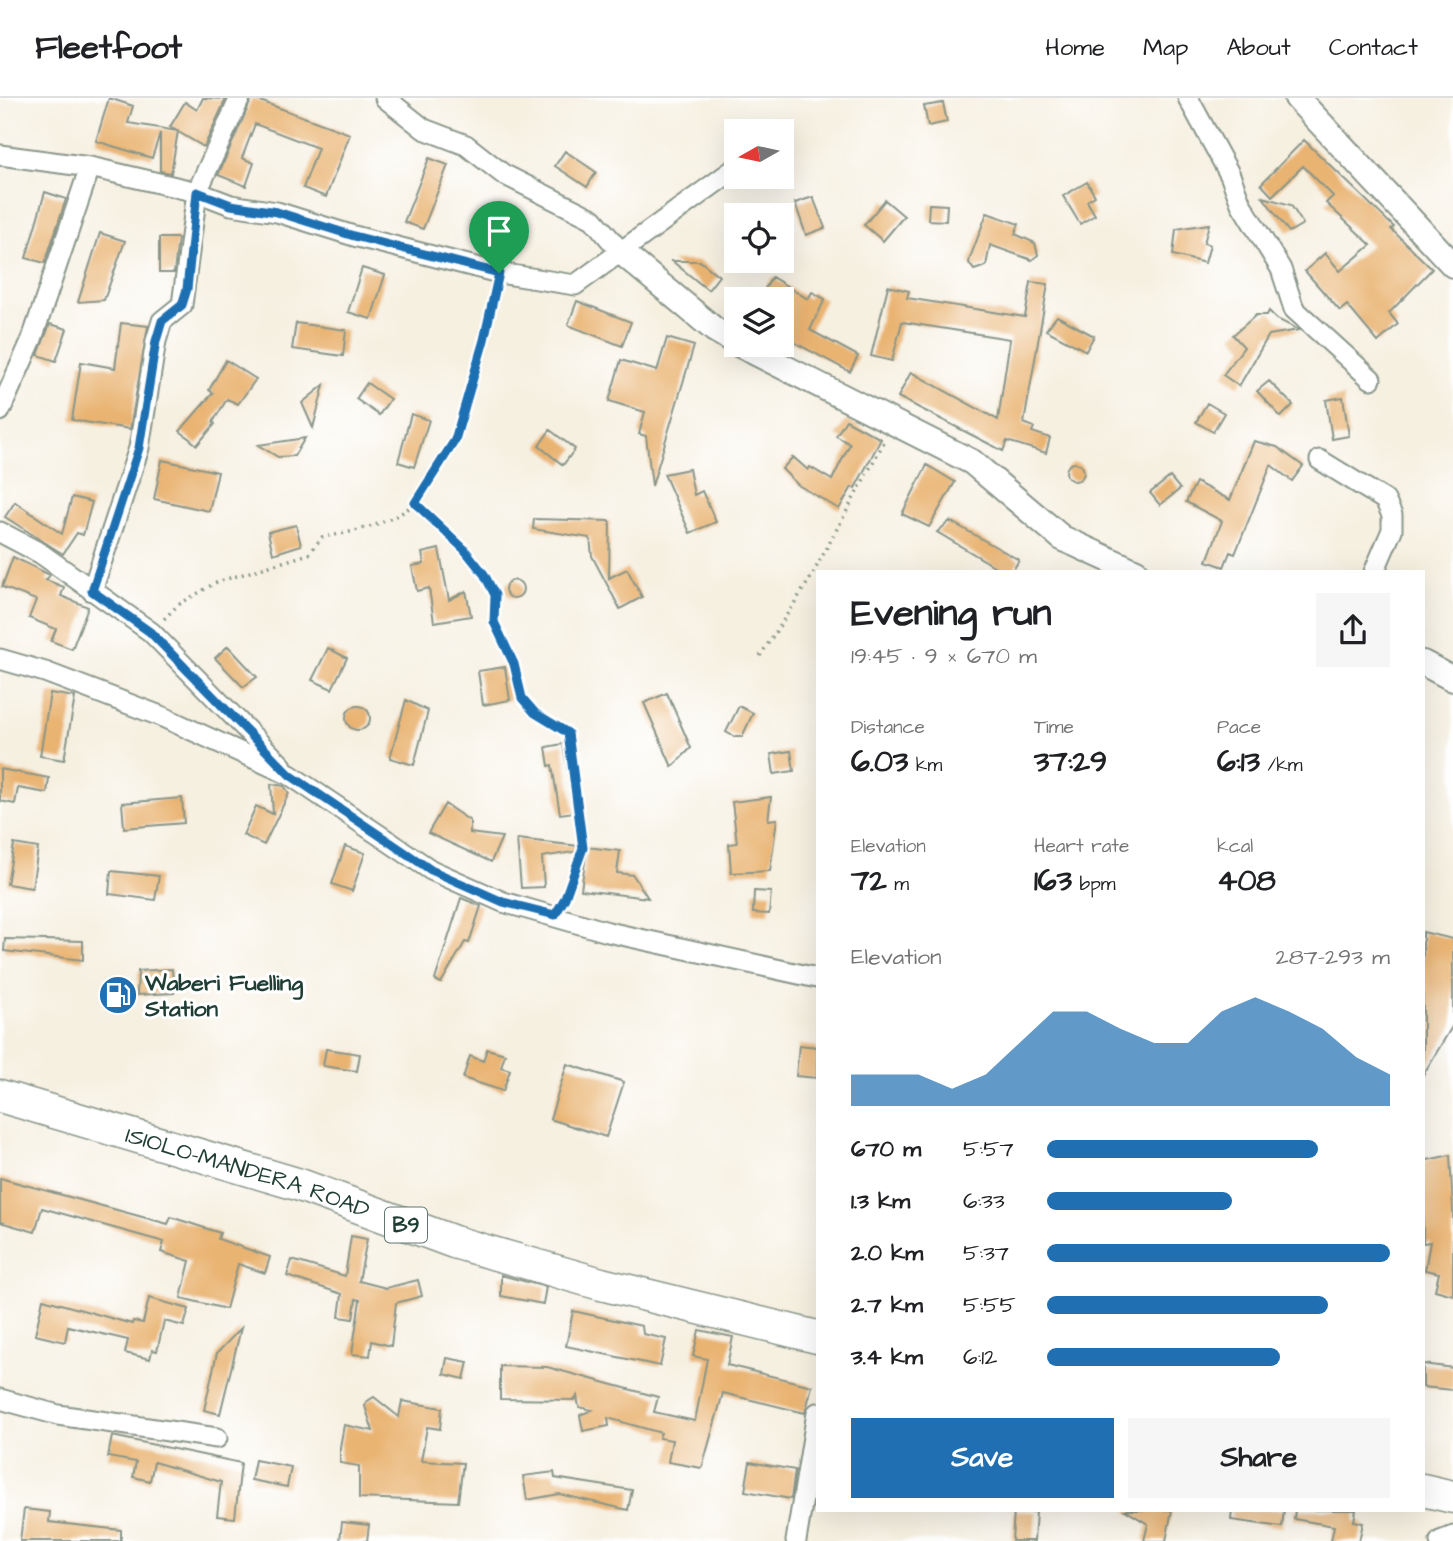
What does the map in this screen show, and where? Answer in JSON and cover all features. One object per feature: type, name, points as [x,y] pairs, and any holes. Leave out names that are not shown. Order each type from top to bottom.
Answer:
[{"type":"highway","name":"ISIOLO-MANDERA ROAD","points":[[0,1096],[300,1185],[454,1242],[601,1284],[816,1338]]},
{"type":"highway","points":[[1425,1490],[1453,1497]]},
{"type":"street","points":[[92,591],[139,448],[156,341],[162,321],[182,305],[197,192],[240,98]]},
{"type":"street","points":[[385,98],[424,129],[466,145],[503,174],[593,219],[620,251],[724,335]]},
{"type":"street","points":[[1188,98],[1230,175],[1241,204],[1281,268],[1294,309],[1371,379]]},
{"type":"street","points":[[1297,98],[1453,265]]},
{"type":"street","points":[[0,155],[90,167],[197,192],[231,205],[277,212],[354,236],[499,273],[575,285],[724,176]]},
{"type":"street","points":[[0,411],[32,339],[90,167]]},
{"type":"street","points":[[764,357],[972,462],[1062,538],[1132,570]]},
{"type":"street","points":[[1320,460],[1385,500],[1392,515],[1392,530],[1375,570]]},
{"type":"street","points":[[0,532],[40,553],[150,632],[290,775]]},
{"type":"street","points":[[0,659],[45,672],[163,717],[290,775],[431,870],[503,902],[608,932],[816,978]]},
{"type":"street","points":[[1425,664],[1453,679]]},
{"type":"street","points":[[0,1399],[58,1415],[216,1438]]},
{"type":"street","points":[[796,1541],[816,1419]]},
{"type":"street","points":[[1440,1541],[1453,1536]]},
{"type":"path","points":[[150,632],[178,606],[217,582],[309,554],[321,537],[362,532],[415,503],[455,440],[484,340],[499,273]]},
{"type":"path","points":[[760,656],[810,579],[894,421]]},
{"type":"path","points":[[415,503],[464,549],[484,574],[495,595],[494,622],[514,664],[522,698],[535,713],[568,733],[583,848],[565,898],[555,915]]},
{"type":"building","points":[[109,98],[133,106],[128,123],[178,131],[171,173],[160,171],[160,133],[152,158],[96,141]]},
{"type":"building","points":[[203,98],[226,99],[204,147],[170,127],[185,102],[197,110]]},
{"type":"building","points":[[252,98],[350,134],[326,197],[303,188],[318,148],[255,124],[242,158],[254,163],[246,186],[218,175]]},
{"type":"building","points":[[943,103],[947,122],[928,126],[924,106]]},
{"type":"building","points":[[1304,140],[1394,227],[1391,229],[1432,269],[1389,313],[1398,324],[1378,342],[1347,305],[1340,311],[1305,271],[1325,253],[1340,271],[1371,245],[1326,203],[1333,196],[1303,166],[1272,196],[1261,184]]},
{"type":"building","points":[[565,151],[596,172],[587,187],[555,166]]},
{"type":"building","points":[[429,158],[448,165],[423,229],[404,222]]},
{"type":"building","points":[[1087,182],[1095,196],[1087,201],[1095,215],[1080,224],[1063,196]]},
{"type":"building","points":[[45,192],[66,199],[45,263],[26,258]]},
{"type":"building","points":[[813,197],[825,228],[806,235],[795,203]]},
{"type":"building","points":[[1263,197],[1291,205],[1303,224],[1289,232]]},
{"type":"building","points":[[885,200],[904,216],[883,241],[864,225]]},
{"type":"building","points":[[929,204],[947,205],[946,221],[928,220]]},
{"type":"building","points":[[987,213],[1019,224],[1015,234],[1035,243],[1038,255],[1032,260],[990,245],[986,266],[974,270],[969,263],[970,258]]},
{"type":"building","points":[[1209,224],[1204,243],[1210,245],[1205,263],[1173,255],[1176,229]]},
{"type":"building","points":[[100,233],[125,241],[104,300],[78,302]]},
{"type":"building","points":[[159,238],[178,238],[174,273],[159,273]]},
{"type":"building","points":[[672,261],[700,261],[719,276],[708,290]]},
{"type":"building","points":[[362,268],[385,275],[371,319],[348,312]]},
{"type":"building","points":[[772,277],[788,287],[766,287]]},
{"type":"building","points":[[1031,282],[1048,284],[1024,423],[1034,427],[1032,432],[1050,438],[1046,453],[1007,441],[1003,451],[898,397],[911,372],[998,420],[1010,339],[902,322],[892,361],[871,356],[888,286],[909,291],[907,298],[1025,317]]},
{"type":"building","points":[[794,290],[808,299],[812,292],[825,299],[810,330],[858,356],[850,372],[794,342]]},
{"type":"building","points":[[577,301],[631,322],[622,346],[568,325]]},
{"type":"building","points":[[1269,311],[1277,319],[1299,330],[1269,335],[1239,386],[1223,375],[1244,347],[1233,335],[1256,315],[1267,315]]},
{"type":"building","points":[[1057,316],[1094,336],[1086,351],[1046,330]]},
{"type":"building","points":[[121,323],[148,326],[130,429],[72,420],[81,362],[115,368]]},
{"type":"building","points":[[296,323],[346,330],[343,356],[292,349]]},
{"type":"building","points":[[50,324],[67,329],[56,361],[38,355]]},
{"type":"building","points":[[667,338],[694,346],[652,486],[646,436],[639,434],[645,412],[609,401],[621,360],[657,371]]},
{"type":"building","points":[[226,360],[256,379],[238,404],[227,399],[213,422],[215,424],[197,445],[180,431],[213,393],[209,390]]},
{"type":"building","points":[[1269,381],[1293,405],[1281,417],[1257,391]]},
{"type":"building","points":[[367,383],[390,399],[379,415],[356,399]]},
{"type":"building","points":[[324,385],[313,428],[302,403]]},
{"type":"building","points":[[1343,397],[1349,436],[1332,439],[1326,400]]},
{"type":"building","points":[[1207,403],[1224,413],[1213,432],[1196,422]]},
{"type":"building","points":[[411,414],[429,420],[414,467],[398,462]]},
{"type":"building","points":[[846,420],[881,439],[855,488],[852,487],[839,509],[798,485],[782,469],[793,457],[808,470],[810,467],[832,480],[850,444],[836,436]]},
{"type":"building","points":[[550,430],[575,449],[563,465],[539,446]]},
{"type":"building","points":[[305,438],[294,456],[278,457],[258,445]]},
{"type":"building","points":[[1254,441],[1277,447],[1303,466],[1292,481],[1271,465],[1235,554],[1230,552],[1224,567],[1207,561],[1222,521],[1186,502],[1196,482],[1230,500]]},
{"type":"building","points":[[162,460],[218,472],[209,511],[154,499]]},
{"type":"building","points":[[1075,463],[1081,466],[1084,472],[1081,478],[1075,481],[1069,478],[1066,472],[1069,466]]},
{"type":"building","points":[[927,465],[955,482],[929,527],[902,514]]},
{"type":"building","points":[[689,469],[694,495],[702,491],[716,522],[690,533],[664,474]]},
{"type":"building","points":[[1170,477],[1180,489],[1160,505],[1150,493]]},
{"type":"building","points":[[72,497],[92,502],[83,535],[77,533],[63,554],[5,517],[15,502],[62,534]]},
{"type":"building","points":[[534,519],[610,521],[609,578],[627,569],[642,597],[620,609],[592,556],[590,538],[533,529]]},
{"type":"building","points":[[950,521],[1019,560],[1013,570],[1001,570],[937,532]]},
{"type":"building","points":[[296,525],[301,545],[273,554],[268,532]]},
{"type":"building","points":[[439,549],[449,600],[466,591],[471,616],[434,622],[429,588],[417,591],[412,566],[424,564],[422,553]]},
{"type":"building","points":[[13,557],[50,575],[46,580],[64,587],[61,596],[88,607],[72,649],[51,641],[56,629],[29,618],[36,600],[2,587]]},
{"type":"building","points":[[514,580],[520,583],[523,589],[520,595],[514,598],[508,595],[505,589],[508,583]]},
{"type":"building","points":[[228,646],[257,677],[243,687],[215,658]]},
{"type":"building","points":[[328,648],[347,658],[332,689],[312,680]]},
{"type":"building","points":[[505,667],[510,700],[483,705],[478,671]]},
{"type":"building","points":[[50,693],[75,697],[64,760],[40,756]]},
{"type":"building","points":[[667,693],[691,748],[672,767],[644,703]]},
{"type":"building","points":[[406,700],[428,711],[414,765],[390,758]]},
{"type":"building","points":[[358,706],[369,713],[370,718],[363,729],[358,730],[347,723],[346,718],[353,707]]},
{"type":"building","points":[[739,706],[753,713],[742,737],[735,737],[726,732]]},
{"type":"building","points":[[563,744],[575,812],[560,814],[552,765],[549,766],[546,747]]},
{"type":"building","points":[[791,751],[794,771],[774,774],[771,754]]},
{"type":"building","points":[[0,769],[49,778],[47,793],[18,788],[15,804],[0,801]]},
{"type":"building","points":[[271,784],[284,786],[289,793],[264,845],[243,835],[256,806],[273,814]]},
{"type":"building","points":[[771,797],[768,820],[777,819],[770,871],[731,873],[729,844],[737,843],[732,802]]},
{"type":"building","points":[[182,798],[184,823],[124,828],[122,803]]},
{"type":"building","points":[[445,804],[470,821],[470,833],[502,837],[491,862],[428,833]]},
{"type":"building","points":[[517,839],[579,846],[579,851],[542,857],[544,887],[521,888]]},
{"type":"building","points":[[14,844],[38,848],[32,888],[7,884]]},
{"type":"building","points":[[345,846],[365,853],[352,891],[332,884]]},
{"type":"building","points":[[587,847],[620,851],[617,873],[633,875],[648,898],[581,890]]},
{"type":"building","points":[[111,871],[159,876],[155,900],[109,894]]},
{"type":"building","points":[[754,891],[771,892],[769,914],[753,913]]},
{"type":"building","points":[[461,898],[481,906],[469,943],[465,942],[441,983],[435,980]]},
{"type":"building","points":[[1425,932],[1453,939],[1453,1025],[1425,1072]]},
{"type":"building","points":[[5,939],[83,941],[83,960],[4,951]]},
{"type":"building","points":[[172,969],[174,993],[137,995],[138,971]]},
{"type":"building","points":[[799,1045],[816,1047],[816,1078],[796,1076]]},
{"type":"building","points":[[326,1049],[360,1054],[357,1071],[323,1066]]},
{"type":"building","points":[[487,1049],[505,1054],[501,1067],[510,1070],[503,1091],[463,1078],[470,1056],[483,1061]]},
{"type":"building","points":[[567,1064],[624,1082],[606,1137],[550,1119]]},
{"type":"building","points":[[1450,1155],[1453,1295],[1435,1290],[1439,1273],[1425,1270],[1430,1242],[1425,1243],[1425,1161]]},
{"type":"building","points":[[0,1178],[168,1224],[171,1217],[220,1233],[218,1239],[270,1257],[265,1273],[238,1264],[226,1309],[181,1298],[190,1261],[161,1252],[164,1242],[42,1208],[35,1232],[0,1222]]},
{"type":"building","points":[[351,1236],[367,1239],[359,1281],[386,1288],[418,1280],[422,1296],[396,1303],[391,1346],[372,1341],[370,1356],[352,1354],[360,1300],[356,1299],[353,1319],[339,1317],[342,1294],[287,1276],[292,1260],[345,1276]]},
{"type":"building","points":[[501,1275],[546,1287],[543,1304],[501,1296]]},
{"type":"building","points":[[149,1298],[189,1309],[184,1326],[164,1321],[157,1351],[152,1350],[150,1359],[125,1353],[128,1340],[68,1326],[65,1342],[35,1335],[43,1299],[132,1324],[133,1321],[143,1323]]},
{"type":"building","points":[[573,1311],[642,1326],[643,1334],[666,1339],[660,1366],[566,1346]]},
{"type":"building","points":[[241,1328],[220,1414],[204,1410],[217,1353]]},
{"type":"building","points":[[699,1330],[733,1337],[727,1365],[812,1386],[805,1413],[723,1393],[702,1468],[668,1462],[672,1440],[659,1438],[661,1433],[608,1418],[609,1426],[583,1431],[580,1415],[592,1410],[579,1407],[577,1396],[575,1400],[500,1399],[500,1366],[547,1367],[658,1397],[654,1412],[695,1421],[707,1359],[693,1356]]},
{"type":"building","points":[[447,1358],[468,1362],[464,1379],[444,1374]]},
{"type":"building","points":[[1425,1364],[1453,1368],[1453,1390],[1425,1387]]},
{"type":"building","points":[[374,1397],[399,1417],[402,1401],[442,1408],[440,1429],[427,1427],[421,1461],[463,1463],[458,1502],[359,1498],[359,1466],[340,1463],[340,1447],[344,1425],[373,1431],[365,1406],[366,1402]]},
{"type":"building","points":[[112,1436],[241,1463],[235,1518],[217,1516],[221,1482],[154,1462],[150,1481],[133,1477],[136,1462],[108,1457]]},
{"type":"building","points":[[255,1460],[291,1467],[287,1487],[251,1480]]},
{"type":"building","points":[[750,1462],[795,1470],[791,1499],[745,1491]]},
{"type":"building","points":[[554,1472],[555,1478],[632,1490],[628,1510],[559,1494],[527,1500],[523,1476]]},
{"type":"building","points":[[24,1509],[50,1512],[49,1522],[121,1530],[121,1541],[20,1541]]},
{"type":"building","points":[[1014,1512],[1036,1512],[1034,1541],[1012,1541]]},
{"type":"building","points":[[1128,1512],[1172,1512],[1166,1541],[1144,1541],[1148,1524]]},
{"type":"building","points":[[1232,1512],[1284,1512],[1282,1527],[1231,1520]]},
{"type":"building","points":[[1295,1512],[1356,1512],[1354,1521],[1363,1523],[1359,1541],[1331,1541],[1334,1526],[1294,1519]]},
{"type":"building","points":[[342,1522],[369,1525],[367,1541],[340,1541]]},
{"type":"place","name":"Waberi Fuelling Station","points":[[118,995]]},
{"type":"route","points":[[197,192],[231,205],[277,212],[354,236],[499,273],[484,340],[455,440],[415,503],[464,549],[484,574],[495,595],[494,622],[514,664],[522,698],[535,713],[568,733],[583,848],[565,898],[555,915],[503,902],[431,870],[290,775],[214,694],[150,632],[92,591],[139,448],[156,341],[162,321],[182,305],[187,289],[197,192]]}]
